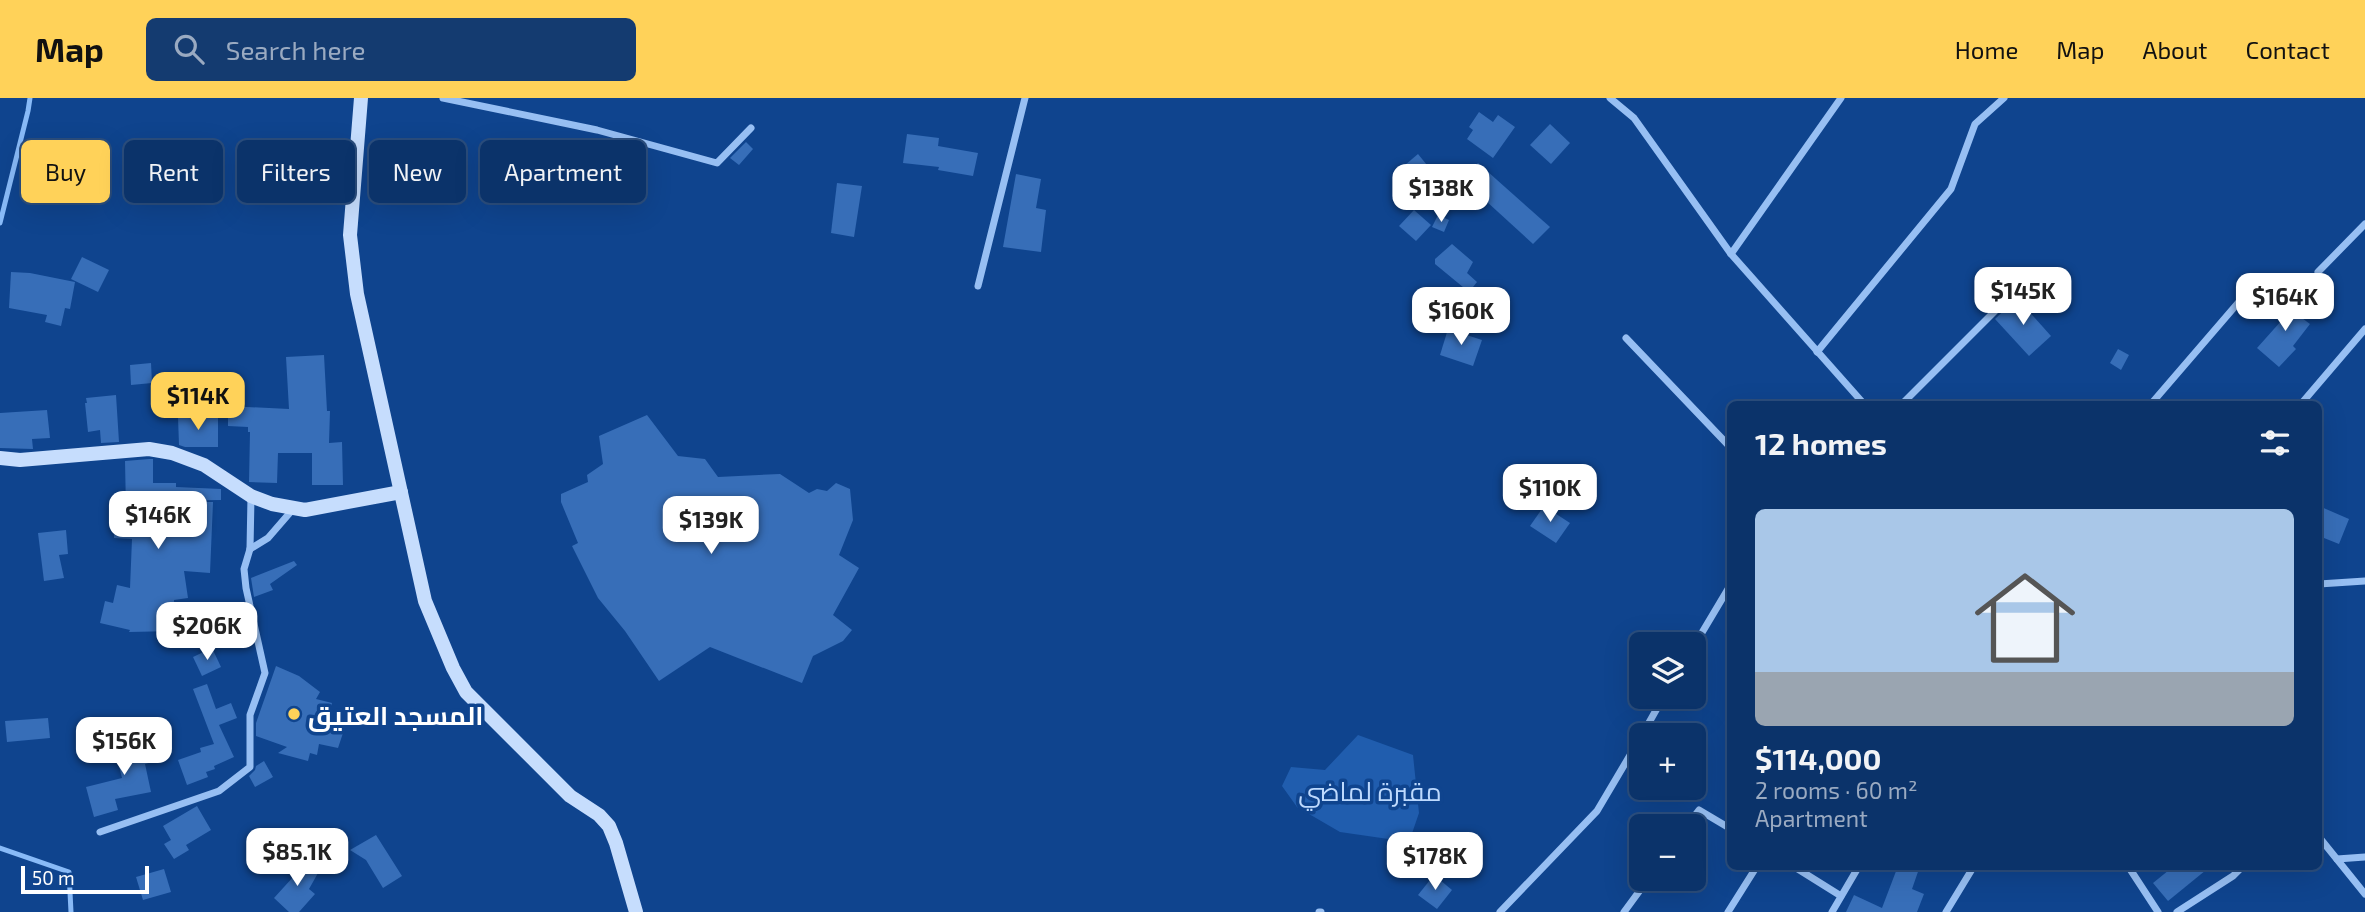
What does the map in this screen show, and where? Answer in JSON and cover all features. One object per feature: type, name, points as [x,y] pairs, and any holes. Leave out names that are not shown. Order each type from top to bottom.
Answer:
[{"type":"street","points":[[361,98],[350,235],[357,294],[425,601],[466,692],[570,796],[599,814],[609,826],[636,912]]},
{"type":"street","points":[[443,98],[597,130],[717,163],[751,128]]},
{"type":"street","points":[[978,286],[1025,98]]},
{"type":"street","points":[[1610,98],[1634,118],[1731,254],[1861,401]]},
{"type":"street","points":[[1731,254],[1840,98]]},
{"type":"street","points":[[1817,352],[1951,189],[1975,124],[2004,98]]},
{"type":"street","points":[[2318,272],[2365,224]]},
{"type":"street","points":[[1905,401],[2035,271]]},
{"type":"street","points":[[2154,401],[2244,296]]},
{"type":"street","points":[[2304,401],[2365,329]]},
{"type":"street","points":[[1626,338],[1727,444]]},
{"type":"street","points":[[0,458],[20,460],[149,449],[172,453],[204,465],[251,496],[272,504],[305,510],[401,492]]},
{"type":"street","points":[[100,832],[219,791],[250,767],[250,715],[265,673],[244,569],[250,549],[251,496]]},
{"type":"street","points":[[250,549],[268,538],[295,508]]},
{"type":"street","points":[[2322,584],[2365,581]]},
{"type":"street","points":[[1702,632],[1727,591]]},
{"type":"street","points":[[1500,912],[1597,811],[1629,757]]},
{"type":"street","points":[[1706,814],[1727,827]]},
{"type":"street","points":[[2322,841],[2365,894]]},
{"type":"street","points":[[2337,859],[2365,857]]},
{"type":"street","points":[[1728,912],[1754,870]]},
{"type":"street","points":[[1799,870],[1841,896]]},
{"type":"street","points":[[1832,912],[1857,870]]},
{"type":"street","points":[[1946,912],[1972,870]]},
{"type":"street","points":[[2131,870],[2158,912]]},
{"type":"street","points":[[2177,912],[2239,870]]},
{"type":"street","points":[[1624,912],[1639,891]]},
{"type":"green space","name":"مقبرة لماضي","points":[[1358,735],[1413,755],[1419,813],[1409,842],[1340,832],[1297,807],[1282,786],[1291,767],[1325,770]]},
{"type":"building","points":[[1479,112],[1493,122],[1498,115],[1515,127],[1493,158],[1467,139],[1473,130],[1469,127]]},
{"type":"building","points":[[1550,124],[1570,143],[1551,164],[1530,145]]},
{"type":"building","points":[[907,134],[939,138],[938,146],[978,153],[973,176],[938,170],[939,167],[903,163]]},
{"type":"building","points":[[746,142],[753,149],[739,165],[730,158]]},
{"type":"building","points":[[1418,154],[1431,170],[1417,181],[1405,165]]},
{"type":"building","points":[[1478,163],[1550,227],[1533,244],[1463,180]]},
{"type":"building","points":[[1016,174],[1041,179],[1036,208],[1046,210],[1041,252],[1003,247]]},
{"type":"building","points":[[837,183],[862,186],[854,237],[831,233]]},
{"type":"building","points":[[1414,210],[1431,225],[1416,241],[1399,226]]},
{"type":"building","points":[[1438,215],[1449,220],[1444,232],[1432,227]]},
{"type":"building","points":[[1452,244],[1473,262],[1467,273],[1477,282],[1469,292],[1435,264],[1435,259]]},
{"type":"building","points":[[82,257],[109,270],[98,292],[71,279]]},
{"type":"building","points":[[11,272],[75,282],[70,309],[65,308],[61,326],[45,322],[47,315],[9,308]]},
{"type":"building","points":[[2017,298],[2051,336],[2029,356],[1995,319]]},
{"type":"building","points":[[2291,298],[2308,311],[2302,318],[2310,324],[2293,346],[2296,349],[2279,367],[2257,348],[2282,320],[2276,316]]},
{"type":"building","points":[[1448,329],[1482,340],[1473,366],[1440,355]]},
{"type":"building","points":[[2118,349],[2129,355],[2121,370],[2110,363]]},
{"type":"building","points":[[324,355],[327,411],[330,411],[329,443],[342,442],[343,485],[312,485],[312,453],[278,453],[277,483],[249,482],[250,432],[248,427],[228,426],[228,406],[289,409],[286,357]]},
{"type":"building","points":[[151,363],[152,383],[131,385],[130,365]]},
{"type":"building","points":[[116,395],[119,442],[101,443],[100,430],[88,432],[86,398]]},
{"type":"building","points":[[47,410],[50,438],[32,439],[33,449],[0,448],[0,413]]},
{"type":"building","points":[[647,415],[678,456],[705,459],[718,477],[780,474],[809,493],[817,489],[827,491],[836,483],[850,489],[853,520],[839,555],[859,568],[833,615],[852,630],[843,641],[813,656],[802,683],[710,647],[659,681],[625,631],[598,598],[572,546],[578,543],[561,502],[561,494],[588,482],[587,475],[603,464],[599,436]]},
{"type":"building","points":[[218,416],[218,447],[179,445],[178,417]]},
{"type":"building","points":[[153,459],[153,483],[221,489],[221,500],[150,501],[149,530],[187,533],[187,502],[213,502],[210,573],[184,571],[188,598],[174,600],[175,631],[129,632],[130,630],[100,623],[105,601],[113,603],[117,585],[130,588],[132,539],[114,538],[115,509],[126,510],[125,461]]},
{"type":"building","points":[[1544,506],[1570,523],[1556,543],[1530,526]]},
{"type":"building","points":[[2322,507],[2349,519],[2339,544],[2322,537]]},
{"type":"building","points":[[66,530],[68,554],[59,555],[64,578],[44,581],[38,533]]},
{"type":"building","points":[[294,561],[297,565],[270,584],[273,590],[254,597],[251,578]]},
{"type":"building","points":[[212,648],[221,667],[202,676],[193,657]]},
{"type":"building","name":"المسجد العتيق","points":[[276,666],[299,676],[320,692],[316,699],[332,703],[325,725],[344,730],[338,748],[319,744],[317,755],[310,753],[308,761],[278,753],[287,747],[256,736],[256,723]]},
{"type":"building","points":[[207,684],[216,709],[231,703],[237,718],[219,725],[234,757],[206,772],[208,777],[187,785],[178,760],[214,744],[193,689]]},
{"type":"building","points":[[48,718],[50,738],[7,742],[5,721]]},
{"type":"building","points":[[150,738],[156,761],[145,764],[151,792],[115,799],[118,810],[94,817],[86,787],[122,778],[114,746]]},
{"type":"building","points":[[264,761],[273,777],[255,787],[249,776],[256,766]]},
{"type":"building","points":[[197,806],[211,830],[186,845],[189,850],[174,859],[164,844],[171,840],[163,826]]},
{"type":"building","points":[[376,835],[402,876],[383,888],[366,860],[350,850]]},
{"type":"building","points":[[296,860],[318,873],[309,889],[315,894],[299,912],[289,912],[274,898],[294,876],[289,873]]},
{"type":"building","points":[[164,869],[171,892],[143,900],[136,877]]},
{"type":"building","points":[[1896,870],[1919,870],[1912,889],[1924,894],[1917,912],[1846,912],[1854,895],[1882,908]]},
{"type":"building","points":[[2169,870],[2206,870],[2168,901],[2153,883]]},
{"type":"building","points":[[1434,875],[1452,890],[1437,909],[1418,895]]},
{"type":"waterway","points":[[0,223],[30,98]]},
{"type":"waterway","points":[[0,848],[69,872],[71,912]]},
{"type":"place","name":"المسجد العتيق","points":[[294,714]]}]
